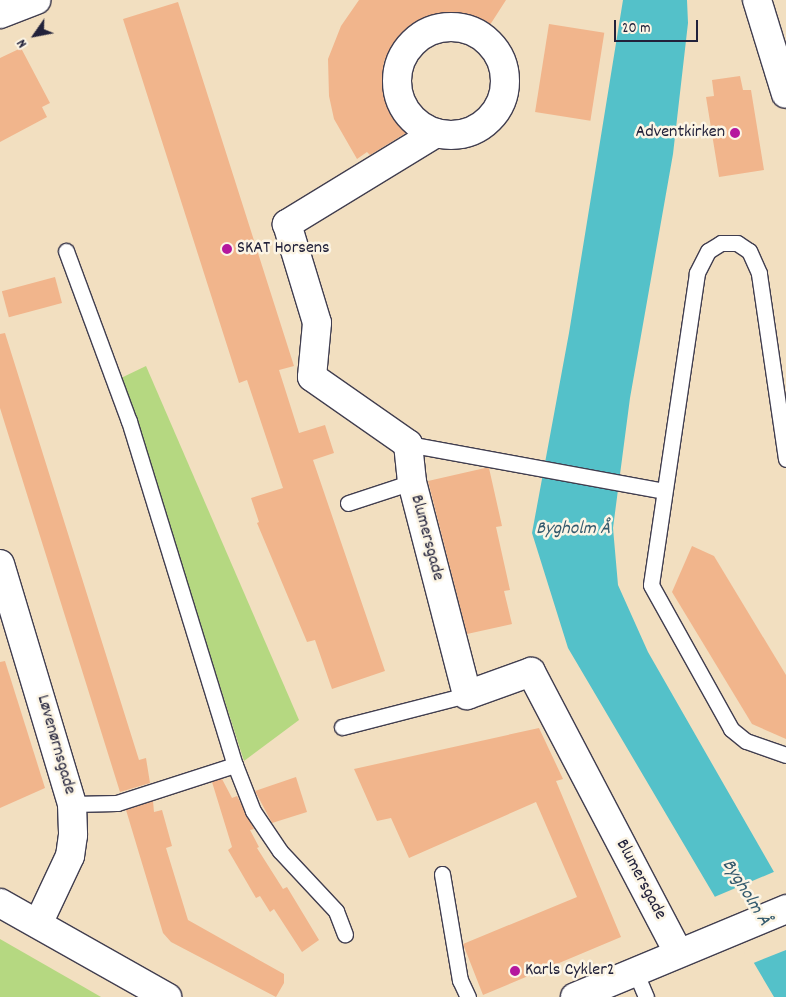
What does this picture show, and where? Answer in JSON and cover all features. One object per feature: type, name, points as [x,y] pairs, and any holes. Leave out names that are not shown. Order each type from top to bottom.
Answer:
[{"type":"street","points":[[0,14],[36,0]]},
{"type":"street","points":[[757,0],[786,94]]},
{"type":"street","points":[[408,444],[312,377],[317,323],[287,224],[436,133]]},
{"type":"street","name":"Blumersgade","points":[[408,444],[412,482],[467,695],[531,672],[678,952]]},
{"type":"street","name":"Løvenørnsgade","points":[[0,564],[72,804],[73,835],[70,856],[38,924]]},
{"type":"street","points":[[0,903],[167,997]]},
{"type":"street","points":[[575,997],[709,939],[786,909]]},
{"type":"lane","points":[[786,459],[759,273],[749,251],[737,242],[721,243],[708,251],[697,273],[651,585],[731,729],[746,741],[786,755]]},
{"type":"lane","points":[[66,251],[129,421],[235,765],[253,811],[280,852],[336,911],[346,934]]},
{"type":"lane","points":[[408,444],[664,491]]},
{"type":"lane","points":[[348,503],[412,482]]},
{"type":"lane","points":[[342,727],[467,695]]},
{"type":"lane","points":[[72,804],[116,803],[235,765]]},
{"type":"lane","points":[[442,874],[460,980],[468,997]]},
{"type":"lane","points":[[635,971],[646,997]]},
{"type":"green space","points":[[146,366],[299,720],[244,761],[121,378]]},
{"type":"green space","points":[[0,939],[82,986],[101,997],[0,997]]},
{"type":"water","name":"Bygholm Å","points":[[623,0],[687,0],[688,23],[673,154],[630,398],[613,528],[618,585],[648,652],[786,893],[786,997],[774,997],[568,648],[532,533],[569,333]]},
{"type":"pier","points":[[776,871],[786,888],[786,950],[751,964],[712,898]]},
{"type":"building","points":[[359,0],[506,0],[488,28],[452,12],[419,22],[397,38],[384,61],[382,85],[389,110],[406,133],[370,155],[367,152],[357,159],[334,119],[329,96],[328,59],[341,26]]},
{"type":"building","points":[[178,2],[294,366],[279,370],[299,433],[325,425],[334,453],[313,460],[385,671],[332,689],[315,640],[307,642],[257,523],[259,522],[251,498],[283,488],[247,380],[239,383],[123,19]]},
{"type":"building","points":[[549,24],[604,33],[590,121],[535,112]]},
{"type":"building","points":[[21,48],[50,103],[42,107],[47,117],[0,142],[0,58]]},
{"type":"building","name":"Adventkirken","points":[[740,76],[743,90],[751,90],[764,170],[719,177],[706,97],[714,96],[712,80]]},
{"type":"building","points":[[55,277],[62,303],[9,317],[2,291]]},
{"type":"building","points":[[5,333],[139,760],[146,758],[150,783],[120,792],[0,408],[0,334]]},
{"type":"building","points":[[489,468],[502,526],[496,527],[510,590],[504,591],[512,624],[467,634],[428,481]]},
{"type":"building","points":[[692,546],[714,556],[786,675],[786,739],[752,724],[672,592]]},
{"type":"building","points":[[5,661],[45,788],[0,808],[0,662]]},
{"type":"building","points":[[539,728],[563,779],[556,781],[621,937],[483,995],[463,944],[577,897],[536,802],[409,858],[391,818],[377,821],[354,769]]},
{"type":"building","points":[[296,777],[307,812],[272,823],[255,791]]},
{"type":"building","points":[[222,779],[232,798],[237,796],[254,829],[250,830],[259,847],[257,848],[283,889],[287,887],[319,940],[302,952],[274,909],[270,912],[260,896],[256,898],[228,850],[232,847],[212,782]]},
{"type":"building","points":[[153,801],[154,812],[162,810],[172,846],[166,848],[188,920],[284,974],[284,983],[276,997],[171,942],[163,933],[126,810]]},
{"type":"place","name":"Adventkirken","points":[[735,133]]},
{"type":"place","name":"SKAT Horsens","points":[[227,249]]},
{"type":"place","name":"Karls Cykler2","points":[[515,971]]}]
